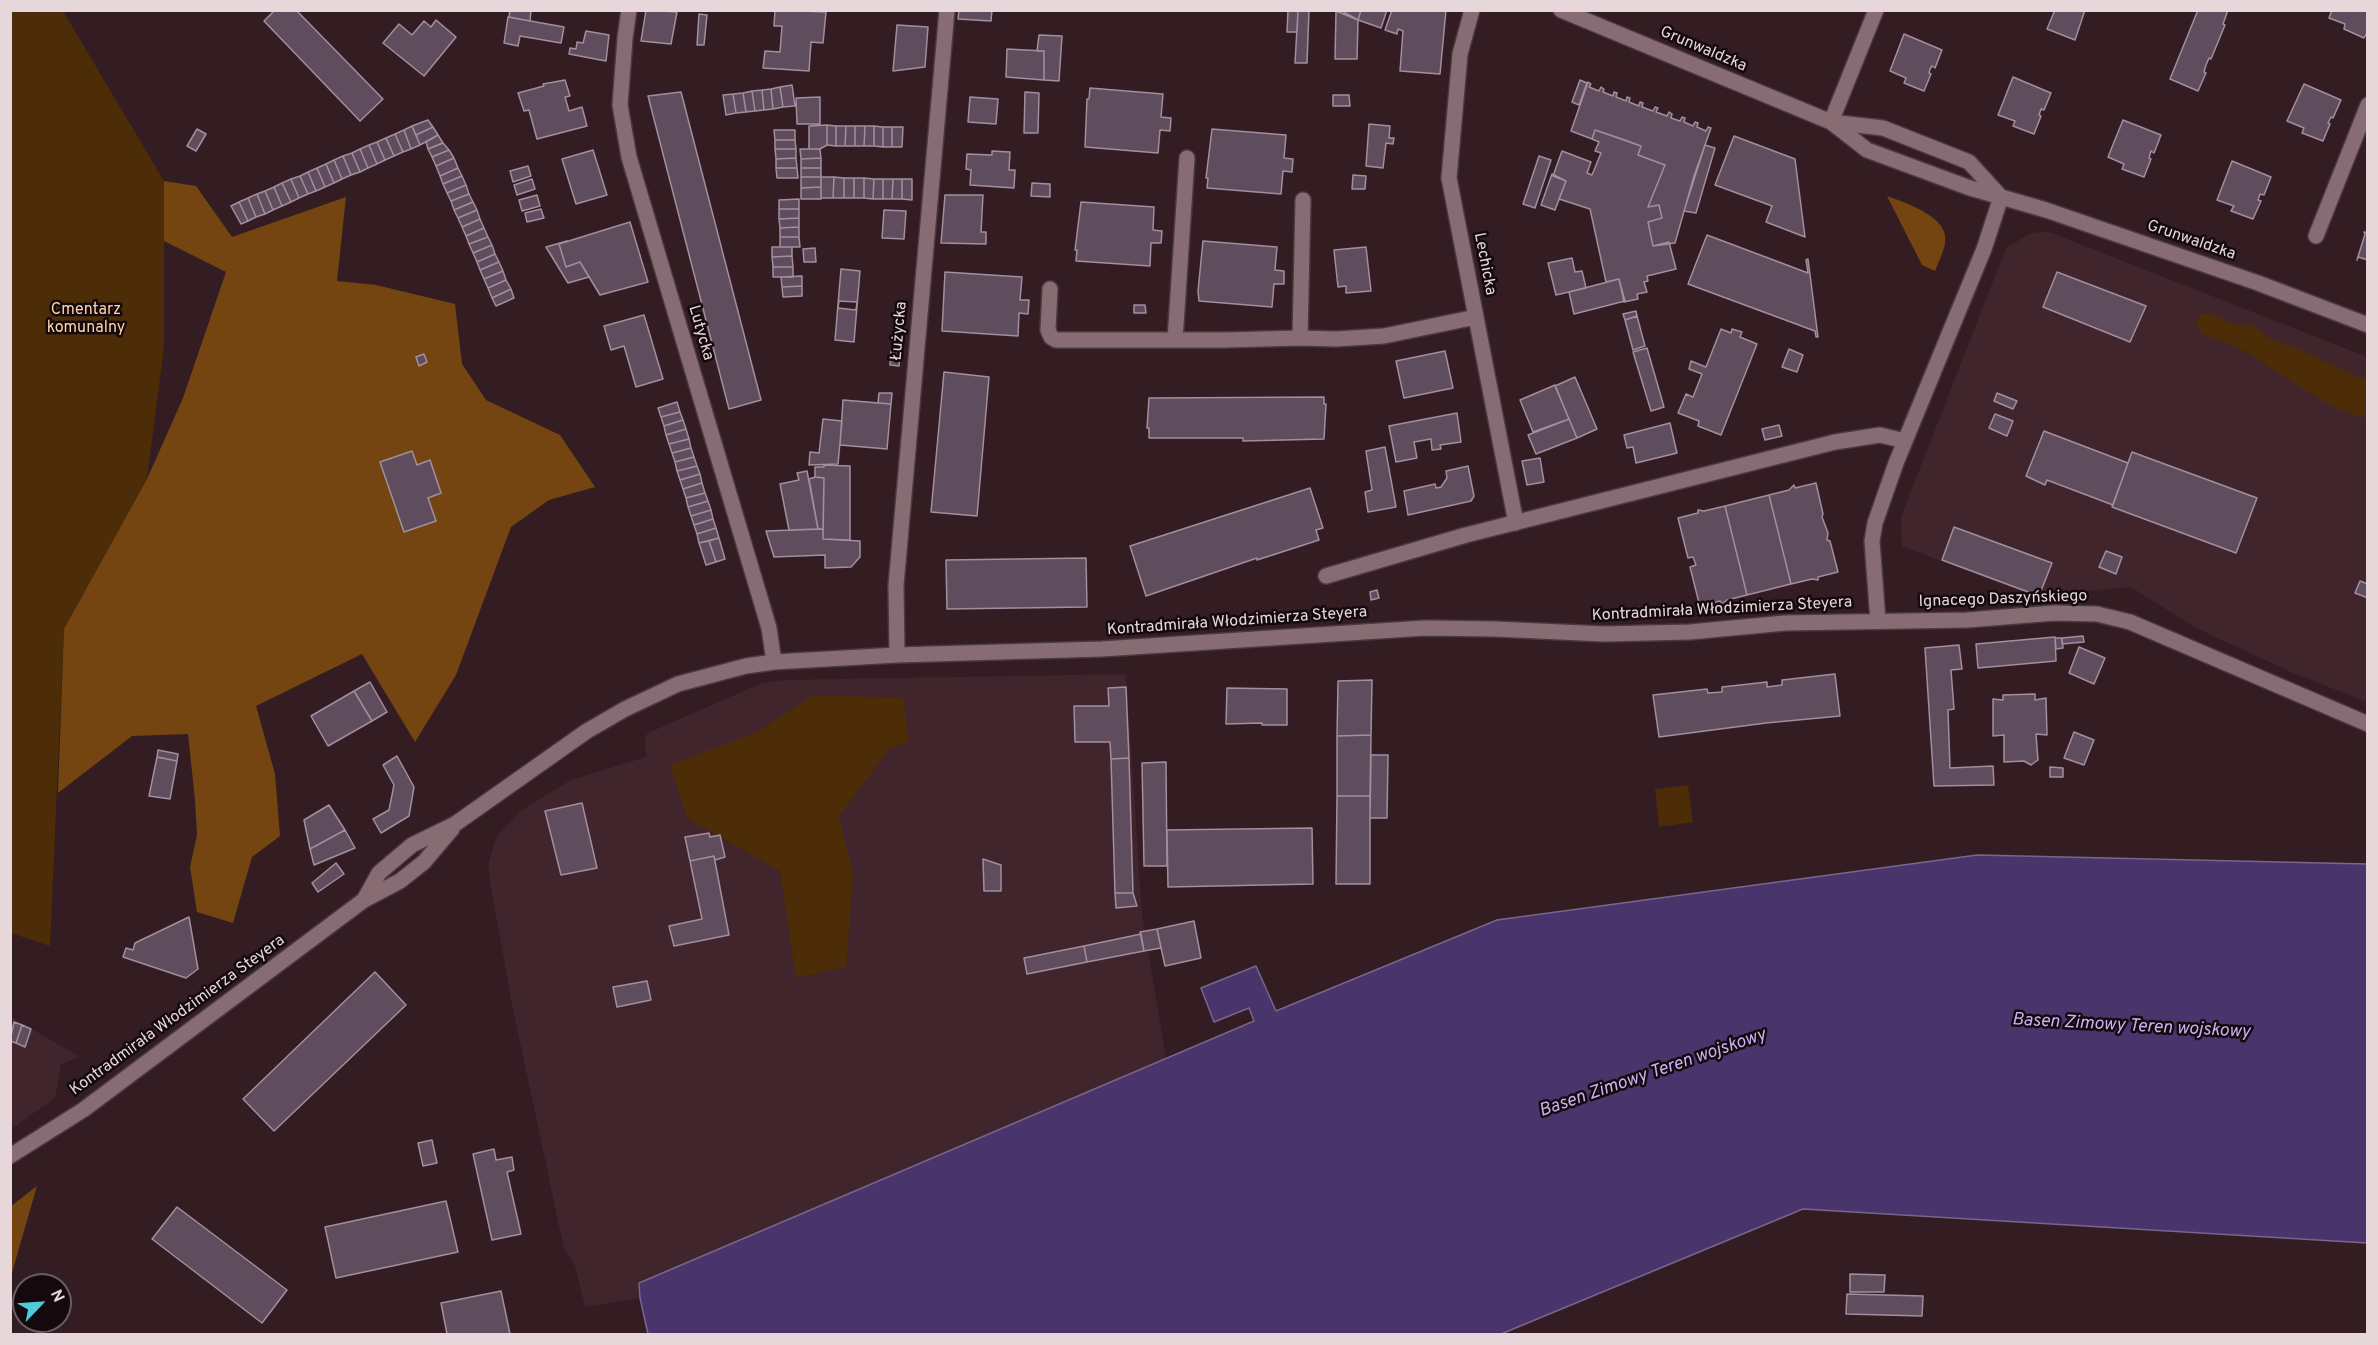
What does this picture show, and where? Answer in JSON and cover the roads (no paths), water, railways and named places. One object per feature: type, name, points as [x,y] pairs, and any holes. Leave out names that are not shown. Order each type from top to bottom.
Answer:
[{"type":"street","name":"Lutycka","points":[[629,10],[620,105],[629,157],[769,628],[774,662]]},
{"type":"street","name":"Łużycka","points":[[897,655],[896,585],[947,10]]},
{"type":"street","name":"Lechicka","points":[[1472,10],[1460,54],[1449,178],[1516,524]]},
{"type":"street","name":"Grunwaldzka","points":[[1561,10],[1831,122],[1867,150],[1970,188],[2046,210],[2258,283],[2367,325]]},
{"type":"street","points":[[1831,122],[1876,10]]},
{"type":"street","points":[[2316,236],[2367,105]]},
{"type":"street","name":"Grunwaldzka","points":[[1831,122],[1884,128],[1969,162],[2001,197]]},
{"type":"street","points":[[1175,340],[1187,158]]},
{"type":"street","name":"Kontradmirała Włodzimierza Steyera","points":[[10,1156],[83,1110],[364,900],[400,881],[424,862],[455,824],[587,731],[640,701],[678,684],[705,676],[774,662],[897,655],[1102,650],[1425,628],[1614,634],[1690,632],[1785,623],[1878,621],[1872,541],[1880,506],[1984,249],[2001,197]]},
{"type":"street","points":[[1300,338],[1303,200]]},
{"type":"street","points":[[1050,289],[1048,330],[1050,337],[1056,340],[1336,339],[1384,336],[1476,317]]},
{"type":"street","points":[[1326,576],[1516,524],[1835,442],[1880,435],[1905,441]]},
{"type":"street","name":"Ignacego Daszyńskiego","points":[[1878,621],[1930,622],[2055,613],[2097,614],[2130,622],[2162,635],[2367,724]]},
{"type":"water","name":"Basen Zimowy Teren wojskowy","points":[[1977,855],[2367,864],[2367,1243],[1803,1209],[1501,1334],[648,1334],[639,1283],[1254,1021],[1249,1008],[1214,1022],[1201,988],[1256,966],[1276,1011],[1497,920]]},
{"type":"park label","name":"Cmentarz komunalny","points":[[86,320]]}]
